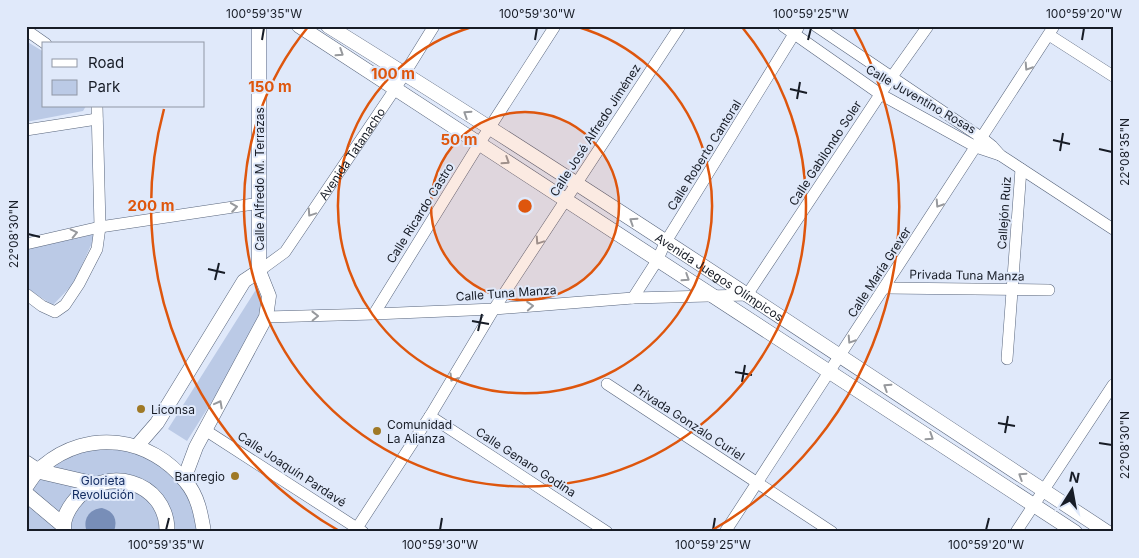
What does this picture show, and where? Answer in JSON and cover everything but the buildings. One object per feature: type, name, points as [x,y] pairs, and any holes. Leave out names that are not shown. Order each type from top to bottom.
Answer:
[{"type":"main road","points":[[32,467],[94,484]]},
{"type":"main road","points":[[64,528],[68,508],[79,494],[94,484],[110,480],[127,481],[142,488],[155,498],[164,513],[168,531]]},
{"type":"main road","points":[[26,494],[64,528]]},
{"type":"street","name":"Calle Alfredo M. Terrazas","points":[[259,26],[259,271]]},
{"type":"street","name":"Avenida Juegos Olímpicos","points":[[299,26],[1075,532]]},
{"type":"street","name":"Avenida Juegos Olímpicos","points":[[328,26],[747,295],[1107,532]]},
{"type":"street","name":"Avenida Tatanacho","points":[[137,446],[157,423],[244,281],[285,252],[395,89],[434,26]]},
{"type":"street","name":"Calle Ricardo Castro","points":[[374,314],[479,144],[555,26]]},
{"type":"street","name":"Calle José Alfredo Jiménez","points":[[360,530],[494,308],[680,26]]},
{"type":"street","name":"Calle Juventino Rosas","points":[[783,26],[797,30],[880,94],[979,142]]},
{"type":"street","name":"Calle Juventino Rosas","points":[[816,26],[979,142],[1113,229]]},
{"type":"street","name":"Calle Gabilondo Soler","points":[[747,295],[880,94],[928,26]]},
{"type":"street","points":[[26,30],[43,42]]},
{"type":"street","name":"Calle Roberto Cantoral","points":[[633,298],[658,259],[665,242],[797,30]]},
{"type":"street","points":[[1052,30],[1113,76]]},
{"type":"street","name":"Calle María Grever","points":[[725,532],[1052,30]]},
{"type":"street","points":[[26,294],[42,306],[55,312],[65,305],[79,284],[97,249],[100,227],[97,108]]},
{"type":"street","points":[[26,130],[97,119]]},
{"type":"street","name":"Callejón Ruiz","points":[[1007,359],[1021,169]]},
{"type":"street","points":[[26,244],[100,227],[260,203]]},
{"type":"street","points":[[184,479],[196,447],[266,317],[269,296],[259,271]]},
{"type":"street","name":"Privada Tuna Manza","points":[[885,288],[1049,290]]},
{"type":"street","name":"Calle Tuna Manza","points":[[266,317],[494,308],[633,298],[747,295]]},
{"type":"street","name":"Privada Gonzalo Curiel","points":[[606,384],[832,532]]},
{"type":"street","points":[[1016,532],[1113,385]]},
{"type":"street","name":"Calle Genaro Godina","points":[[430,416],[607,532]]},
{"type":"street","name":"Calle Joaquín Pardavé","points":[[205,430],[360,530]]},
{"type":"street","points":[[26,487],[32,467],[43,466],[71,448],[104,441],[137,446],[166,461],[187,482],[201,510],[204,532]]},
{"type":"green space","points":[[26,41],[42,51],[42,108],[85,108],[83,111],[26,122]]},
{"type":"green space","points":[[96,234],[74,283],[53,305],[26,288],[26,249]]},
{"type":"green space","points":[[257,288],[262,300],[261,323],[187,441],[168,429]]},
{"type":"green space","name":"Glorieta Revolución","points":[[137,446],[187,482],[204,532],[26,532],[26,488],[71,448]]},
{"type":"shaded area","points":[[102,508],[110,511],[114,516],[116,523],[114,531],[87,532],[86,519],[93,510]]},
{"type":"place","name":"Liconsa","points":[[141,409]]},
{"type":"place","name":"Comunidad La Alianza","points":[[377,431]]},
{"type":"place","name":"Banregio","points":[[235,476]]}]
